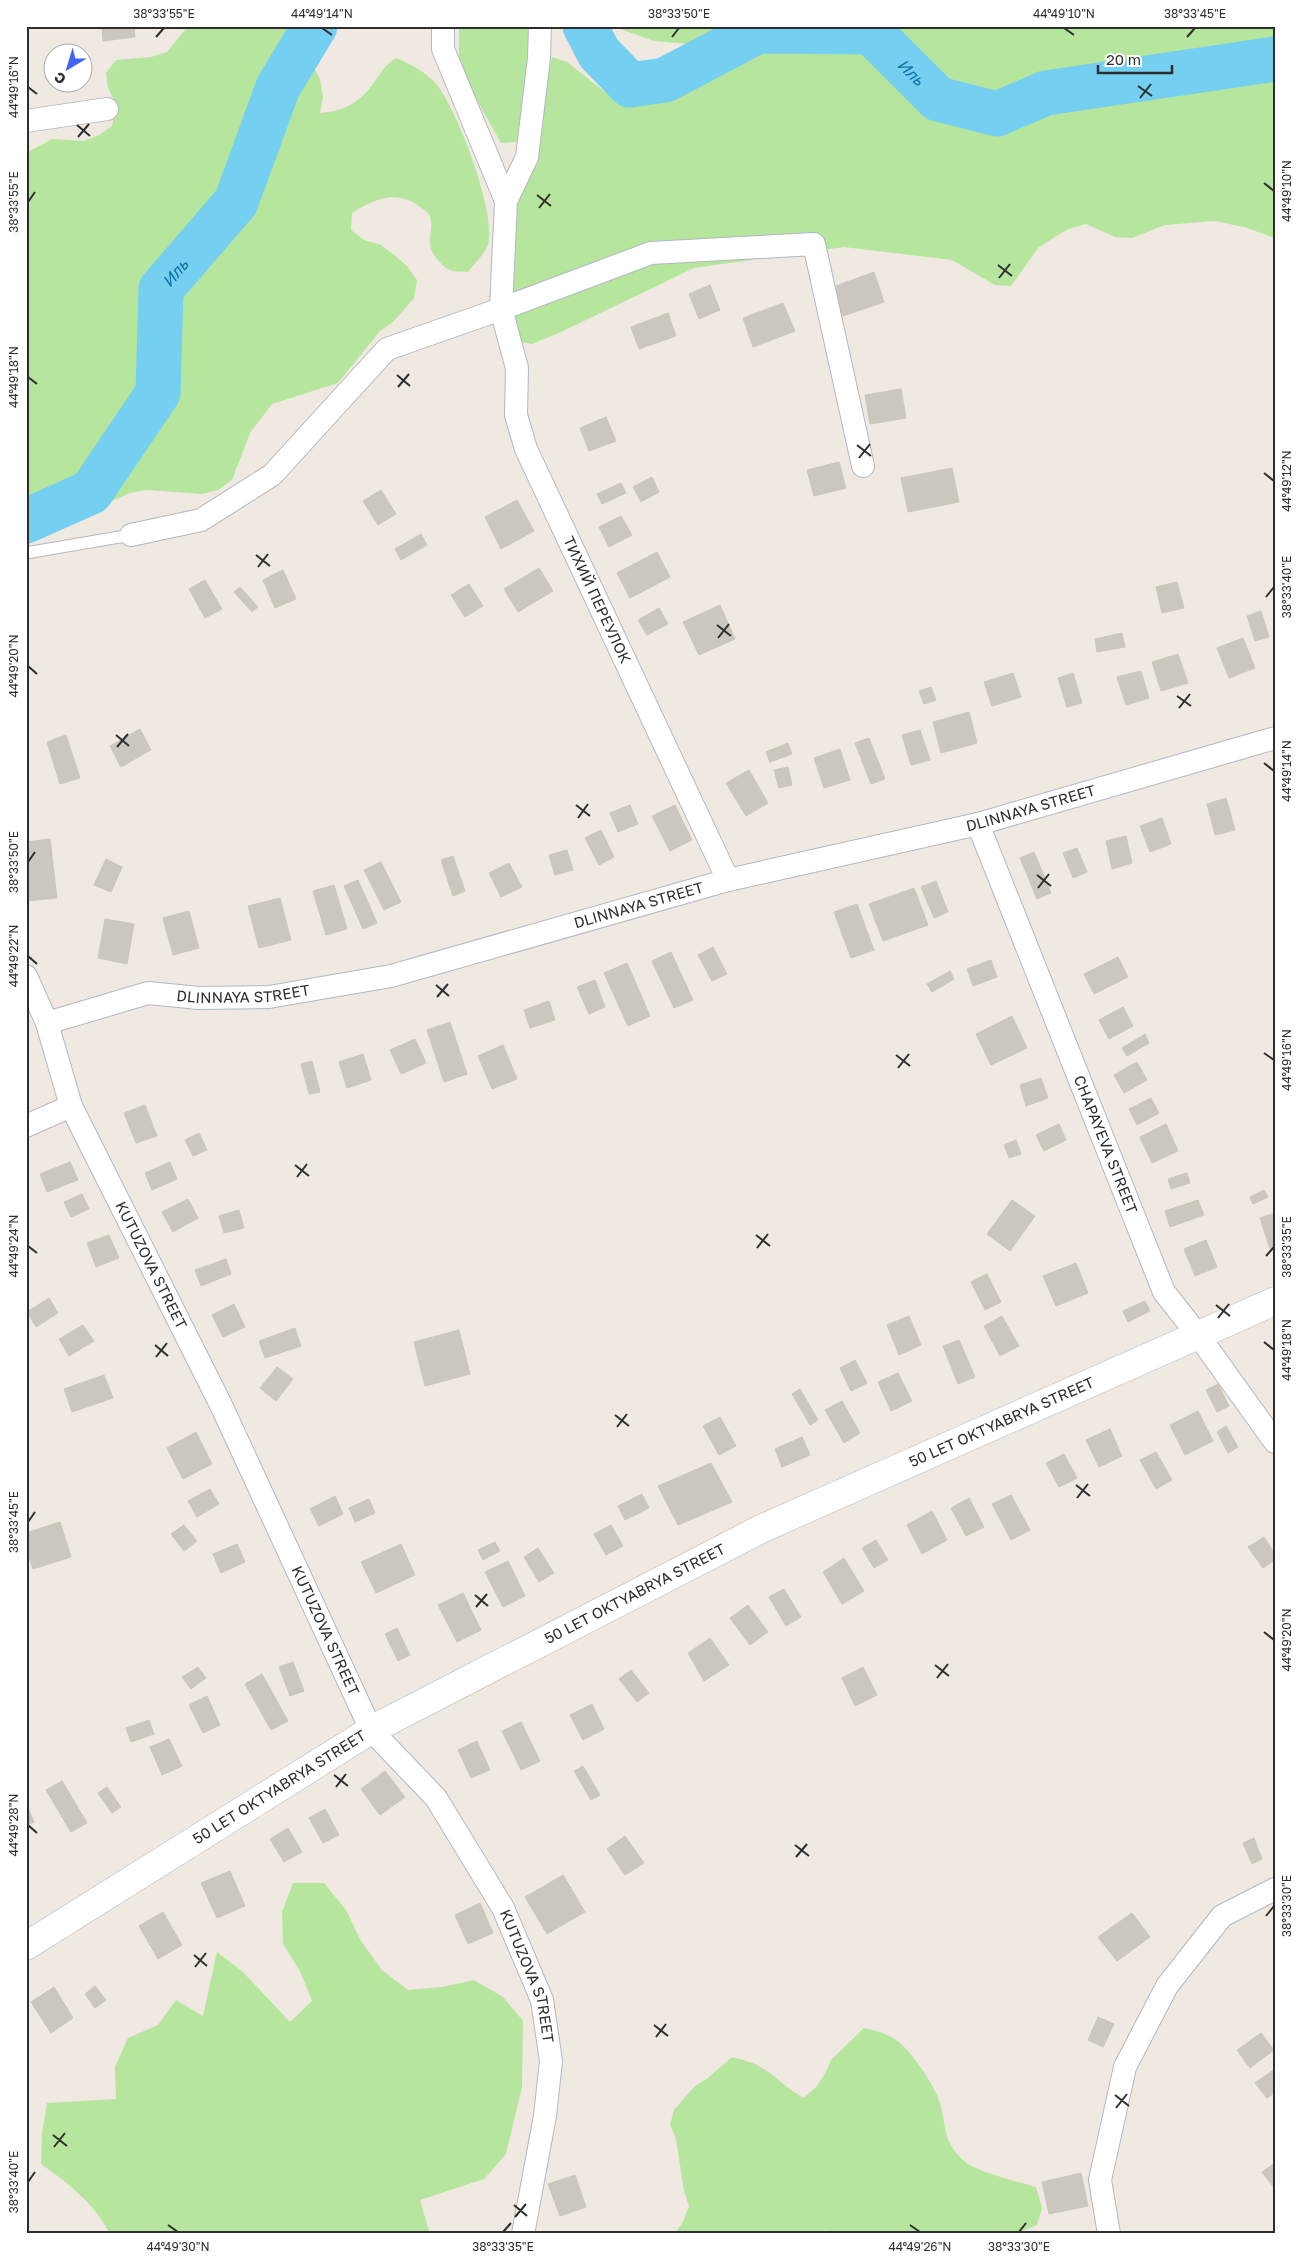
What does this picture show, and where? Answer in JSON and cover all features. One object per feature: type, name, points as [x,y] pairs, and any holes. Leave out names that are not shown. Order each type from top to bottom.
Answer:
[{"type":"street","points":[[443,26],[443,49],[506,201]]},
{"type":"street","points":[[506,201],[527,157],[539,58],[540,26]]},
{"type":"street","points":[[26,121],[106,109]]},
{"type":"street","name":"ТИХИЙ ПЕРЕУЛОК","points":[[506,201],[502,309],[517,368],[516,415],[526,448],[728,880]]},
{"type":"street","points":[[131,534],[201,520],[272,474],[387,349],[502,309],[651,253],[814,244],[863,466]]},
{"type":"street","name":"DLINNAYA STREET","points":[[47,1023],[148,993],[199,998],[269,997],[391,976],[728,880],[978,824],[1275,738]]},
{"type":"street","name":"CHAPAYEVA STREET","points":[[978,824],[1164,1292],[1198,1335],[1275,1442]]},
{"type":"street","points":[[26,976],[47,1023]]},
{"type":"street","name":"KUTUZOVA STREET","points":[[47,1023],[71,1106],[221,1405],[371,1730],[436,1798],[503,1908],[542,2000],[552,2061],[545,2116],[523,2234]]},
{"type":"street","points":[[26,1126],[71,1106]]},
{"type":"street","name":"50 LET OKTYABRYA STREET","points":[[26,1946],[371,1730],[761,1529],[1275,1301]]},
{"type":"street","points":[[1109,2234],[1100,2180],[1125,2067],[1167,1986],[1222,1916],[1275,1889]]},
{"type":"lane","points":[[26,552],[131,534]]},
{"type":"green space","points":[[188,26],[308,26],[304,51],[320,79],[323,97],[320,113],[345,108],[358,100],[370,88],[386,66],[396,58],[423,72],[437,85],[455,116],[464,138],[487,210],[488,244],[482,255],[468,272],[452,271],[441,264],[431,249],[431,222],[429,214],[425,210],[403,198],[394,197],[377,200],[352,213],[351,230],[364,240],[381,245],[393,254],[407,266],[417,280],[414,298],[393,322],[380,331],[338,383],[272,404],[250,433],[232,480],[218,490],[202,494],[146,490],[130,493],[26,538],[26,153],[52,139],[84,141],[99,135],[112,126],[116,105],[108,88],[106,73],[116,60],[151,57],[167,52]]},
{"type":"green space","points":[[459,26],[531,26],[523,127],[516,142],[501,143],[459,68]]},
{"type":"green space","points":[[612,26],[1275,26],[1275,238],[1244,227],[1214,221],[1165,225],[1132,238],[1115,237],[1086,224],[1068,229],[1039,247],[1011,286],[995,285],[952,260],[844,247],[694,268],[532,344],[516,341],[513,325],[512,211],[542,104],[552,57],[567,62],[605,92],[696,84],[702,45],[654,41]]},
{"type":"green space","points":[[293,1883],[324,1883],[346,1910],[361,1941],[382,1970],[408,1990],[442,1987],[474,1980],[503,1997],[523,2021],[522,2087],[506,2154],[484,2179],[420,2200],[429,2231],[434,2234],[110,2234],[89,2204],[71,2186],[41,2164],[42,2133],[47,2103],[116,2099],[115,2067],[128,2038],[158,2025],[176,2000],[203,2016],[217,1952],[243,1972],[290,2022],[312,2001],[300,1971],[283,1944],[282,1912]]},
{"type":"green space","points":[[864,2028],[893,2038],[906,2048],[929,2080],[937,2095],[947,2137],[956,2153],[964,2161],[988,2173],[1036,2187],[1042,2208],[1037,2225],[1015,2234],[833,2234],[826,2230],[822,2234],[674,2234],[683,2222],[689,2206],[684,2191],[676,2139],[670,2125],[674,2110],[695,2086],[708,2078],[732,2057],[759,2066],[804,2098],[816,2087],[825,2074],[831,2060]]},
{"type":"building","points":[[102,26],[134,26],[135,37],[103,41]]},
{"type":"building","points":[[874,272],[884,302],[843,316],[833,287]]},
{"type":"building","points":[[710,285],[720,310],[699,319],[689,294]]},
{"type":"building","points":[[783,303],[795,331],[753,347],[743,318]]},
{"type":"building","points":[[668,313],[676,336],[639,349],[631,327]]},
{"type":"building","points":[[901,389],[906,418],[870,424],[865,395]]},
{"type":"building","points":[[606,417],[616,441],[589,451],[580,428]]},
{"type":"building","points":[[839,462],[846,488],[814,496],[807,470]]},
{"type":"building","points":[[952,468],[959,502],[908,512],[901,478]]},
{"type":"building","points":[[652,477],[659,492],[641,502],[633,487]]},
{"type":"building","points":[[621,483],[626,493],[602,504],[597,494]]},
{"type":"building","points":[[381,490],[396,514],[378,525],[363,501]]},
{"type":"building","points":[[517,500],[534,531],[501,549],[485,517]]},
{"type":"building","points":[[621,516],[632,535],[609,547],[599,527]]},
{"type":"building","points":[[421,534],[427,545],[401,560],[395,549]]},
{"type":"building","points":[[657,552],[670,577],[630,598],[617,573]]},
{"type":"building","points":[[539,568],[553,591],[518,612],[504,589]]},
{"type":"building","points":[[283,570],[296,599],[275,608],[263,580]]},
{"type":"building","points":[[205,580],[222,609],[205,618],[189,589]]},
{"type":"building","points":[[1177,582],[1184,608],[1162,613],[1156,587]]},
{"type":"building","points":[[469,584],[483,606],[465,617],[451,595]]},
{"type":"building","points":[[240,587],[258,607],[252,612],[234,592]]},
{"type":"building","points":[[720,605],[735,639],[699,655],[683,622]]},
{"type":"building","points":[[659,608],[668,624],[647,635],[638,620]]},
{"type":"building","points":[[1261,611],[1269,637],[1255,641],[1247,616]]},
{"type":"building","points":[[1122,633],[1125,647],[1097,652],[1095,639]]},
{"type":"building","points":[[1243,638],[1255,668],[1229,678],[1217,648]]},
{"type":"building","points":[[1178,654],[1188,683],[1161,691],[1152,662]]},
{"type":"building","points":[[1141,671],[1149,698],[1126,705],[1117,677]]},
{"type":"building","points":[[1013,673],[1021,697],[992,706],[984,682]]},
{"type":"building","points":[[1073,673],[1082,703],[1067,707],[1058,678]]},
{"type":"building","points":[[931,687],[936,700],[924,704],[919,691]]},
{"type":"building","points":[[969,712],[977,743],[941,753],[933,722]]},
{"type":"building","points":[[140,729],[151,750],[121,767],[110,746]]},
{"type":"building","points":[[920,730],[930,760],[911,765],[902,735]]},
{"type":"building","points":[[66,735],[80,778],[60,784],[47,742]]},
{"type":"building","points":[[869,738],[885,779],[871,784],[855,743]]},
{"type":"building","points":[[788,743],[792,754],[770,762],[766,752]]},
{"type":"building","points":[[840,749],[850,780],[824,788],[814,758]]},
{"type":"building","points":[[788,767],[792,785],[779,788],[774,770]]},
{"type":"building","points":[[749,770],[768,803],[746,816],[726,783]]},
{"type":"building","points":[[1226,798],[1235,830],[1215,835],[1207,804]]},
{"type":"building","points":[[630,805],[638,824],[618,832],[610,813]]},
{"type":"building","points":[[675,805],[692,840],[670,851],[652,816]]},
{"type":"building","points":[[1162,818],[1171,844],[1150,852],[1140,826]]},
{"type":"building","points":[[601,830],[614,857],[599,865],[585,838]]},
{"type":"building","points":[[1126,836],[1132,863],[1112,869],[1106,841]]},
{"type":"building","points":[[50,839],[57,898],[26,901],[26,842]]},
{"type":"building","points":[[1077,848],[1087,872],[1073,878],[1063,853]]},
{"type":"building","points":[[567,850],[573,870],[555,875],[549,855]]},
{"type":"building","points":[[1034,852],[1051,893],[1037,899],[1020,858]]},
{"type":"building","points":[[453,856],[465,891],[453,896],[441,860]]},
{"type":"building","points":[[106,859],[122,867],[111,892],[94,885]]},
{"type":"building","points":[[381,862],[401,902],[384,910],[364,870]]},
{"type":"building","points":[[509,863],[522,887],[501,897],[489,873]]},
{"type":"building","points":[[358,880],[377,923],[363,929],[344,886]]},
{"type":"building","points":[[936,881],[948,912],[934,918],[921,887]]},
{"type":"building","points":[[334,885],[347,929],[326,935],[313,891]]},
{"type":"building","points":[[914,888],[928,925],[883,941],[869,904]]},
{"type":"building","points":[[280,898],[291,940],[259,948],[248,906]]},
{"type":"building","points":[[857,904],[874,950],[851,958],[834,912]]},
{"type":"building","points":[[189,911],[199,948],[173,955],[163,918]]},
{"type":"building","points":[[105,919],[134,924],[127,964],[98,958]]},
{"type":"building","points":[[713,947],[727,974],[712,981],[698,955]]},
{"type":"building","points":[[671,952],[693,1000],[674,1008],[652,961]]},
{"type":"building","points":[[1118,957],[1128,977],[1094,994],[1084,974]]},
{"type":"building","points":[[991,960],[997,977],[973,986],[967,969]]},
{"type":"building","points":[[627,963],[650,1016],[628,1026],[604,973]]},
{"type":"building","points":[[950,971],[954,979],[932,992],[927,984]]},
{"type":"building","points":[[595,980],[605,1007],[589,1014],[577,987]]},
{"type":"building","points":[[549,1001],[555,1020],[530,1028],[524,1010]]},
{"type":"building","points":[[1123,1007],[1133,1026],[1109,1039],[1099,1020]]},
{"type":"building","points":[[1012,1016],[1027,1048],[991,1065],[976,1034]]},
{"type":"building","points":[[450,1022],[467,1074],[444,1082],[427,1030]]},
{"type":"building","points":[[1145,1034],[1149,1043],[1127,1056],[1122,1048]]},
{"type":"building","points":[[415,1039],[426,1063],[401,1074],[390,1050]]},
{"type":"building","points":[[503,1045],[517,1079],[492,1089],[478,1056]]},
{"type":"building","points":[[363,1054],[371,1080],[347,1088],[339,1062]]},
{"type":"building","points":[[312,1061],[320,1092],[309,1094],[301,1064]]},
{"type":"building","points":[[1137,1062],[1147,1080],[1124,1093],[1114,1075]]},
{"type":"building","points":[[1041,1078],[1048,1098],[1026,1106],[1020,1085]]},
{"type":"building","points":[[1151,1098],[1159,1113],[1137,1125],[1129,1109]]},
{"type":"building","points":[[145,1105],[157,1136],[136,1143],[124,1113]]},
{"type":"building","points":[[1059,1124],[1066,1140],[1044,1151],[1036,1135]]},
{"type":"building","points":[[1166,1124],[1178,1151],[1152,1163],[1140,1137]]},
{"type":"building","points":[[199,1133],[207,1150],[193,1156],[185,1140]]},
{"type":"building","points":[[1016,1140],[1021,1154],[1009,1158],[1004,1145]]},
{"type":"building","points":[[70,1162],[78,1180],[47,1192],[40,1174]]},
{"type":"building","points":[[170,1162],[177,1179],[152,1190],[145,1173]]},
{"type":"building","points":[[1187,1173],[1190,1183],[1171,1189],[1168,1179]]},
{"type":"building","points":[[1264,1190],[1268,1197],[1253,1204],[1250,1197]]},
{"type":"building","points":[[82,1194],[89,1209],[71,1217],[64,1202]]},
{"type":"building","points":[[188,1199],[198,1218],[173,1232],[162,1212]]},
{"type":"building","points":[[1012,1200],[1035,1216],[1010,1251],[987,1234]]},
{"type":"building","points":[[1198,1200],[1204,1215],[1170,1227],[1165,1211]]},
{"type":"building","points":[[239,1210],[244,1228],[224,1233],[219,1216]]},
{"type":"building","points":[[1275,1213],[1275,1247],[1270,1249],[1260,1218]]},
{"type":"building","points":[[109,1235],[119,1258],[96,1267],[87,1243]]},
{"type":"building","points":[[1206,1240],[1217,1267],[1195,1276],[1184,1249]]},
{"type":"building","points":[[226,1259],[231,1274],[201,1286],[195,1270]]},
{"type":"building","points":[[1076,1263],[1088,1293],[1056,1306],[1043,1276]]},
{"type":"building","points":[[987,1274],[1001,1302],[985,1310],[971,1282]]},
{"type":"building","points":[[49,1298],[58,1313],[36,1327],[27,1312]]},
{"type":"building","points":[[1145,1301],[1150,1311],[1128,1322],[1123,1311]]},
{"type":"building","points":[[234,1304],[245,1327],[223,1337],[212,1315]]},
{"type":"building","points":[[909,1316],[921,1345],[899,1355],[887,1325]]},
{"type":"building","points":[[1002,1316],[1019,1346],[1000,1356],[984,1326]]},
{"type":"building","points":[[83,1325],[94,1341],[69,1356],[59,1339]]},
{"type":"building","points":[[295,1328],[301,1346],[265,1358],[259,1341]]},
{"type":"building","points":[[459,1330],[470,1374],[425,1386],[414,1342]]},
{"type":"building","points":[[959,1340],[975,1377],[958,1384],[943,1346]]},
{"type":"building","points":[[855,1360],[867,1383],[851,1391],[840,1368]]},
{"type":"building","points":[[277,1367],[293,1379],[276,1401],[260,1388]]},
{"type":"building","points":[[898,1373],[912,1401],[891,1411],[878,1382]]},
{"type":"building","points":[[104,1375],[113,1398],[72,1412],[64,1389]]},
{"type":"building","points":[[1218,1384],[1229,1406],[1217,1412],[1206,1390]]},
{"type":"building","points":[[800,1389],[818,1420],[810,1425],[792,1394]]},
{"type":"building","points":[[842,1401],[860,1433],[844,1443],[825,1410]]},
{"type":"building","points":[[1198,1411],[1213,1441],[1185,1455],[1170,1425]]},
{"type":"building","points":[[720,1417],[736,1446],[719,1455],[703,1426]]},
{"type":"building","points":[[1226,1426],[1238,1447],[1228,1453],[1217,1432]]},
{"type":"building","points":[[1110,1429],[1122,1456],[1099,1467],[1086,1440]]},
{"type":"building","points":[[196,1432],[212,1464],[183,1479],[167,1448]]},
{"type":"building","points":[[802,1437],[810,1455],[782,1467],[775,1449]]},
{"type":"building","points":[[1156,1452],[1172,1480],[1156,1489],[1140,1460]]},
{"type":"building","points":[[1064,1454],[1077,1478],[1059,1487],[1046,1463]]},
{"type":"building","points":[[711,1463],[732,1502],[678,1525],[658,1486]]},
{"type":"building","points":[[210,1489],[219,1504],[197,1517],[188,1501]]},
{"type":"building","points":[[642,1494],[649,1508],[625,1520],[618,1506]]},
{"type":"building","points":[[1011,1495],[1030,1530],[1011,1540],[992,1504]]},
{"type":"building","points":[[335,1496],[343,1514],[319,1526],[310,1509]]},
{"type":"building","points":[[969,1498],[984,1527],[966,1536],[951,1508]]},
{"type":"building","points":[[369,1499],[375,1513],[355,1522],[349,1508]]},
{"type":"building","points":[[932,1511],[947,1540],[922,1554],[907,1525]]},
{"type":"building","points":[[60,1522],[71,1557],[33,1569],[26,1548],[26,1533]]},
{"type":"building","points":[[184,1525],[197,1541],[184,1551],[171,1534]]},
{"type":"building","points":[[611,1525],[623,1546],[606,1555],[594,1534]]},
{"type":"building","points":[[1264,1537],[1275,1554],[1275,1560],[1263,1568],[1248,1547]]},
{"type":"building","points":[[876,1540],[888,1560],[874,1568],[862,1548]]},
{"type":"building","points":[[495,1542],[500,1551],[483,1560],[478,1550]]},
{"type":"building","points":[[237,1544],[245,1562],[221,1573],[213,1554]]},
{"type":"building","points":[[401,1544],[415,1575],[376,1593],[361,1562]]},
{"type":"building","points":[[538,1548],[554,1573],[539,1582],[524,1557]]},
{"type":"building","points":[[844,1558],[864,1591],[842,1604],[823,1572]]},
{"type":"building","points":[[508,1561],[525,1596],[503,1607],[485,1572]]},
{"type":"building","points":[[784,1589],[801,1617],[786,1626],[769,1597]]},
{"type":"building","points":[[463,1593],[481,1630],[457,1642],[438,1605]]},
{"type":"building","points":[[748,1605],[768,1632],[750,1645],[730,1618]]},
{"type":"building","points":[[397,1628],[410,1655],[398,1661],[385,1634]]},
{"type":"building","points":[[710,1638],[729,1665],[704,1681],[688,1653]]},
{"type":"building","points":[[293,1662],[304,1691],[290,1696],[279,1667]]},
{"type":"building","points":[[198,1667],[206,1678],[191,1689],[182,1677]]},
{"type":"building","points":[[863,1667],[877,1695],[855,1706],[842,1678]]},
{"type":"building","points":[[631,1670],[649,1693],[637,1702],[619,1679]]},
{"type":"building","points":[[262,1674],[288,1721],[271,1730],[245,1684]]},
{"type":"building","points":[[207,1696],[220,1725],[203,1733],[189,1705]]},
{"type":"building","points":[[592,1704],[604,1729],[583,1740],[570,1715]]},
{"type":"building","points":[[149,1720],[154,1734],[131,1742],[126,1728]]},
{"type":"building","points":[[521,1722],[540,1761],[521,1770],[502,1731]]},
{"type":"building","points":[[169,1739],[182,1766],[162,1775],[150,1747]]},
{"type":"building","points":[[477,1741],[490,1770],[471,1778],[458,1750]]},
{"type":"building","points":[[583,1766],[600,1795],[591,1800],[574,1771]]},
{"type":"building","points":[[385,1771],[405,1797],[380,1815],[361,1789]]},
{"type":"building","points":[[62,1781],[87,1823],[71,1832],[46,1790]]},
{"type":"building","points":[[107,1787],[121,1807],[112,1813],[98,1793]]},
{"type":"building","points":[[28,1808],[34,1822],[26,1825],[26,1809]]},
{"type":"building","points":[[325,1809],[339,1835],[323,1843],[309,1818]]},
{"type":"building","points":[[288,1828],[302,1852],[284,1862],[270,1839]]},
{"type":"building","points":[[625,1836],[644,1863],[625,1875],[607,1849]]},
{"type":"building","points":[[1254,1838],[1262,1859],[1252,1864],[1243,1843]]},
{"type":"building","points":[[230,1871],[245,1906],[217,1918],[201,1883]]},
{"type":"building","points":[[563,1875],[585,1912],[547,1934],[525,1897]]},
{"type":"building","points":[[480,1903],[493,1933],[468,1944],[455,1915]]},
{"type":"building","points":[[163,1912],[182,1945],[158,1959],[139,1926]]},
{"type":"building","points":[[1132,1913],[1150,1937],[1117,1961],[1098,1937]]},
{"type":"building","points":[[95,1986],[106,2000],[95,2008],[85,1994]]},
{"type":"building","points":[[54,1987],[73,2018],[51,2033],[31,2002]]},
{"type":"building","points":[[1098,2017],[1114,2024],[1103,2047],[1088,2040]]},
{"type":"building","points":[[1261,2033],[1274,2050],[1250,2068],[1237,2050]]},
{"type":"building","points":[[1275,2069],[1275,2093],[1267,2098],[1255,2083]]},
{"type":"building","points":[[1275,2163],[1275,2189],[1262,2172]]},
{"type":"building","points":[[1081,2173],[1088,2206],[1049,2214],[1042,2182]]},
{"type":"building","points":[[575,2175],[586,2207],[560,2216],[548,2184]]},
{"type":"waterway","name":"Иль","points":[[26,521],[91,492],[158,393],[161,289],[236,202],[278,87],[315,26]]},
{"type":"waterway","name":"Иль","points":[[585,26],[599,53],[630,85],[665,80],[758,31],[871,32],[938,99],[997,114],[1046,93],[1275,59]]}]
